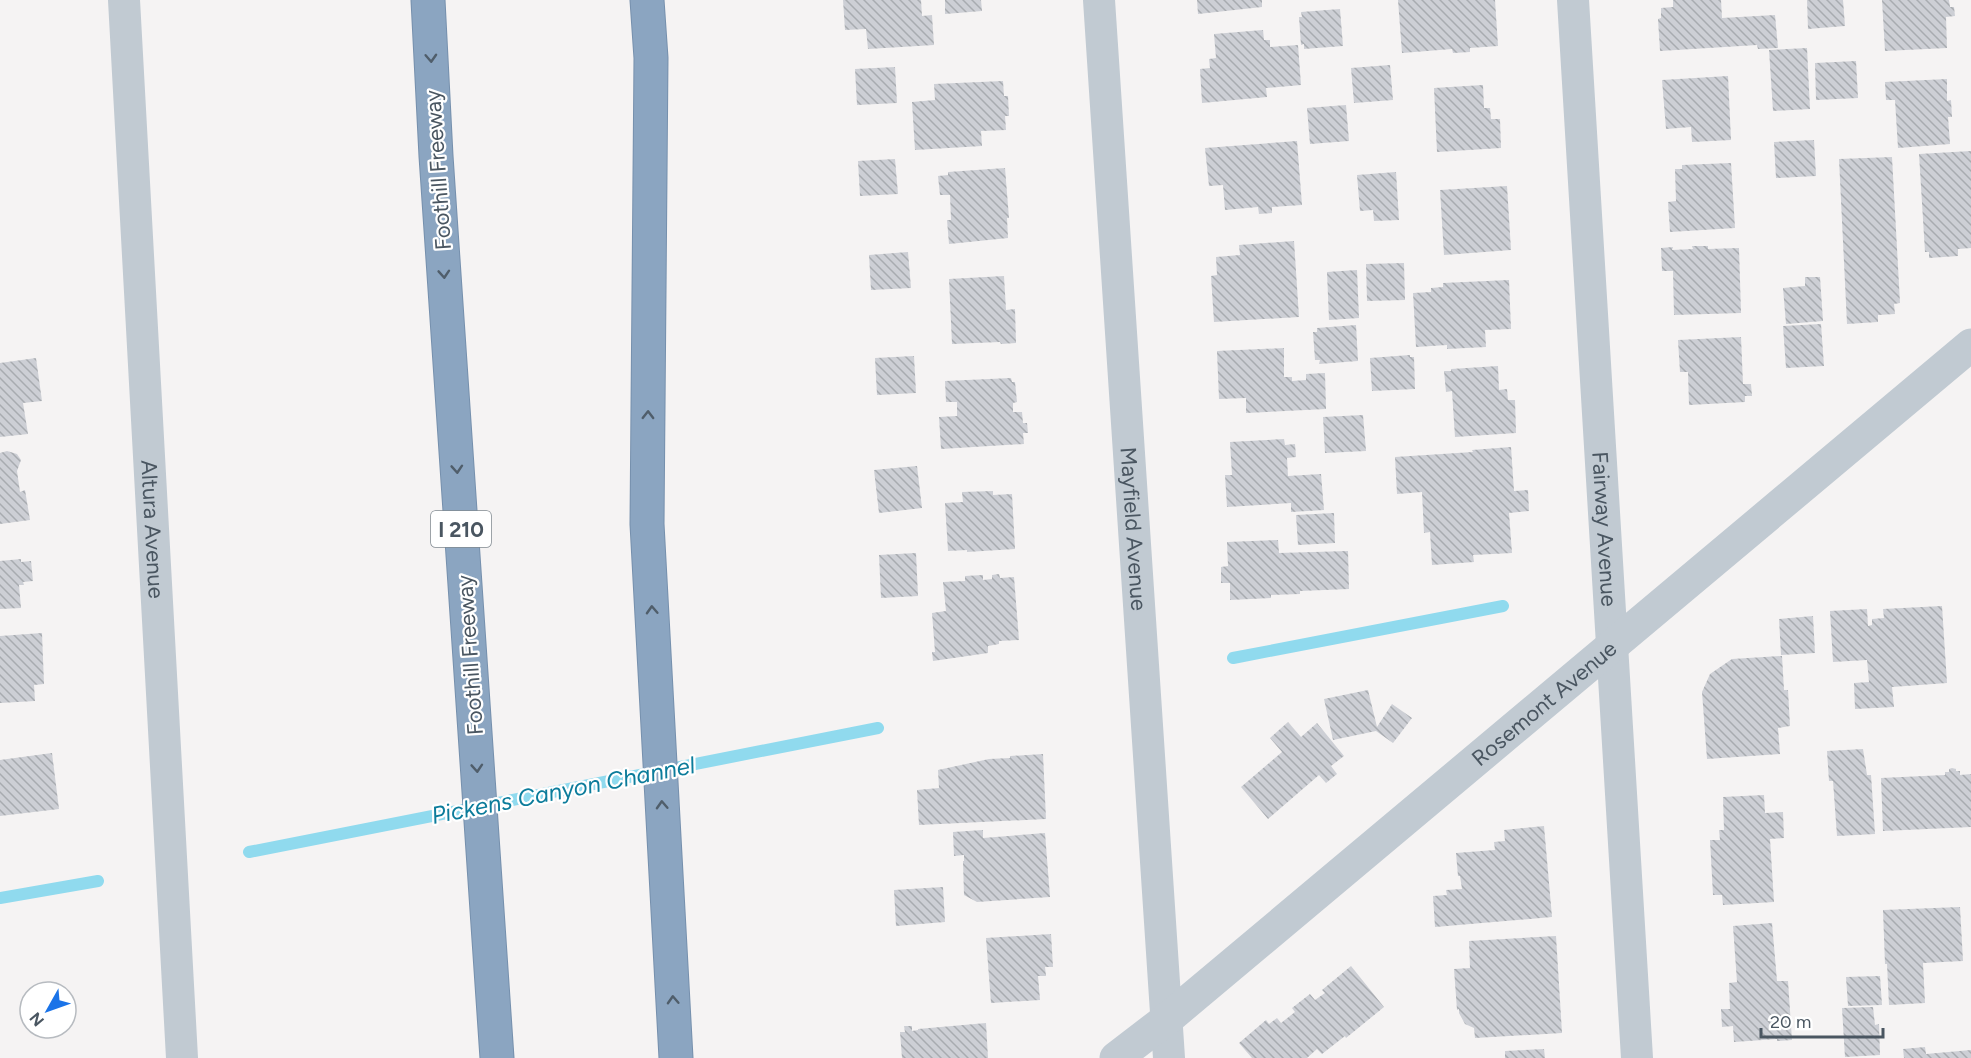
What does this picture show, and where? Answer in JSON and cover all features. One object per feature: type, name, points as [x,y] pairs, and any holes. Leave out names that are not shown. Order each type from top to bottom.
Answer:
[{"type":"highway","name":"Foothill Freeway","points":[[428,0],[436,156],[497,1058]]},
{"type":"highway","points":[[647,0],[651,58],[647,524],[676,1058]]},
{"type":"highway","points":[[651,58],[662,0]]},
{"type":"street","name":"Altura Avenue","points":[[124,0],[182,1058]]},
{"type":"street","name":"Mayfield Avenue","points":[[1099,0],[1168,1058]]},
{"type":"street","name":"Fairway Avenue","points":[[1573,0],[1637,1058]]},
{"type":"street","name":"Rosemont Avenue","points":[[1116,1058],[1167,1019],[1971,345]]},
{"type":"building","points":[[843,0],[921,0],[922,16],[932,15],[934,45],[868,49],[866,29],[845,30]]},
{"type":"building","points":[[945,0],[981,0],[982,11],[945,14]]},
{"type":"building","points":[[1197,0],[1262,0],[1262,7],[1198,14]]},
{"type":"building","points":[[1398,0],[1495,0],[1498,46],[1470,48],[1470,52],[1453,53],[1452,49],[1402,53]]},
{"type":"building","points":[[1673,0],[1721,0],[1722,18],[1775,15],[1778,48],[1758,49],[1757,45],[1660,51],[1658,19],[1661,18],[1661,8],[1673,7]]},
{"type":"building","points":[[1807,0],[1843,0],[1845,26],[1808,29]]},
{"type":"building","points":[[1882,0],[1949,0],[1950,7],[1954,7],[1955,16],[1946,17],[1947,48],[1885,51]]},
{"type":"building","points":[[1340,9],[1343,46],[1304,49],[1304,44],[1301,45],[1299,17],[1302,17],[1301,12]]},
{"type":"building","points":[[1263,30],[1264,40],[1270,40],[1270,47],[1298,45],[1301,85],[1266,88],[1267,97],[1202,103],[1200,69],[1210,68],[1209,59],[1216,58],[1214,34]]},
{"type":"building","points":[[1807,48],[1810,109],[1773,111],[1769,50]]},
{"type":"building","points":[[1856,61],[1858,98],[1816,100],[1815,63]]},
{"type":"building","points":[[1390,65],[1393,100],[1354,103],[1351,68]]},
{"type":"building","points":[[895,67],[897,103],[857,105],[855,69]]},
{"type":"building","points":[[1728,76],[1731,140],[1692,142],[1691,127],[1666,129],[1662,80]]},
{"type":"building","points":[[1947,79],[1947,101],[1951,100],[1952,117],[1948,117],[1950,144],[1898,148],[1895,100],[1886,100],[1885,82]]},
{"type":"building","points":[[1003,81],[1004,96],[1008,96],[1009,116],[1005,116],[1006,130],[981,131],[982,146],[915,150],[912,102],[935,100],[934,84]]},
{"type":"building","points":[[1483,85],[1484,108],[1490,108],[1491,119],[1500,119],[1501,148],[1437,152],[1434,88]]},
{"type":"building","points":[[1346,105],[1349,141],[1310,144],[1307,108]]},
{"type":"building","points":[[1814,140],[1816,176],[1776,178],[1774,142]]},
{"type":"building","points":[[1297,141],[1302,205],[1272,207],[1272,213],[1259,214],[1258,207],[1225,210],[1223,185],[1209,186],[1205,148]]},
{"type":"building","points":[[1971,151],[1971,248],[1958,249],[1958,256],[1929,258],[1929,252],[1925,252],[1919,154]]},
{"type":"building","points":[[1892,157],[1900,303],[1894,304],[1895,314],[1878,315],[1878,322],[1847,324],[1839,159]]},
{"type":"building","points":[[895,159],[898,194],[860,196],[858,161]]},
{"type":"building","points":[[1731,163],[1735,228],[1670,232],[1668,202],[1676,201],[1675,169],[1682,169],[1682,165]]},
{"type":"building","points":[[1005,168],[1009,218],[1007,218],[1008,238],[949,244],[947,220],[951,220],[950,195],[940,195],[938,176],[948,175],[948,172]]},
{"type":"building","points":[[1396,172],[1399,220],[1374,221],[1373,210],[1360,211],[1357,175]]},
{"type":"building","points":[[1507,186],[1511,250],[1444,255],[1440,190]]},
{"type":"building","points":[[1294,241],[1299,317],[1214,322],[1211,276],[1217,275],[1216,257],[1240,255],[1239,245]]},
{"type":"building","points":[[1692,246],[1708,246],[1708,249],[1739,248],[1741,313],[1674,315],[1673,271],[1662,271],[1661,248],[1693,249]]},
{"type":"building","points":[[908,252],[911,288],[871,290],[869,255]]},
{"type":"building","points":[[1404,263],[1405,300],[1367,301],[1366,264]]},
{"type":"building","points":[[1357,270],[1359,318],[1329,320],[1327,272]]},
{"type":"building","points":[[1004,276],[1006,310],[1015,309],[1016,343],[952,344],[949,279]]},
{"type":"building","points":[[1805,277],[1820,277],[1823,321],[1786,324],[1783,288],[1805,286]]},
{"type":"building","points":[[1509,280],[1511,329],[1485,330],[1486,347],[1447,349],[1447,345],[1416,347],[1413,293],[1431,292],[1431,288],[1443,287],[1443,283]]},
{"type":"building","points":[[1821,324],[1824,366],[1786,368],[1783,326]]},
{"type":"building","points":[[1356,325],[1358,361],[1319,364],[1320,360],[1315,360],[1313,332],[1317,332],[1317,328]]},
{"type":"building","points":[[1741,337],[1743,384],[1751,384],[1752,396],[1745,396],[1745,402],[1689,405],[1688,372],[1680,372],[1678,340]]},
{"type":"building","points":[[1284,348],[1284,377],[1292,377],[1292,381],[1306,380],[1306,374],[1325,373],[1326,409],[1246,413],[1246,398],[1219,399],[1217,351]]},
{"type":"building","points":[[1410,355],[1414,357],[1415,389],[1372,391],[1370,358]]},
{"type":"building","points":[[914,356],[916,393],[877,395],[875,358]]},
{"type":"building","points":[[36,358],[42,401],[23,403],[28,434],[0,437],[0,363]]},
{"type":"building","points":[[1498,366],[1499,390],[1507,389],[1508,400],[1515,400],[1516,433],[1455,437],[1452,391],[1446,392],[1444,371]]},
{"type":"building","points":[[1011,378],[1012,382],[1015,382],[1017,402],[1013,403],[1013,412],[1022,412],[1023,423],[1027,423],[1028,433],[1023,433],[1024,444],[941,449],[939,417],[957,416],[957,402],[946,402],[945,381]]},
{"type":"building","points":[[1363,415],[1366,451],[1325,453],[1323,417]]},
{"type":"building","points":[[1284,439],[1285,445],[1295,444],[1296,457],[1287,458],[1288,476],[1321,474],[1324,510],[1291,512],[1291,503],[1227,507],[1225,475],[1232,475],[1230,442]]},
{"type":"building","points":[[1511,447],[1514,491],[1528,490],[1529,511],[1509,513],[1512,553],[1473,555],[1474,562],[1432,565],[1430,532],[1424,533],[1422,492],[1397,494],[1395,457]]},
{"type":"building","points":[[7,451],[17,454],[21,460],[17,471],[20,492],[25,490],[30,520],[0,524],[0,453]]},
{"type":"building","points":[[917,466],[922,508],[879,513],[874,470]]},
{"type":"building","points":[[993,491],[993,495],[1012,494],[1015,549],[948,551],[945,503],[963,502],[962,492]]},
{"type":"building","points":[[1334,513],[1335,543],[1298,545],[1296,515]]},
{"type":"building","points":[[1278,540],[1279,553],[1348,551],[1349,589],[1300,591],[1300,594],[1271,595],[1271,598],[1230,600],[1230,583],[1221,583],[1221,567],[1228,566],[1227,542]]},
{"type":"building","points":[[916,553],[918,596],[881,598],[879,555]]},
{"type":"building","points":[[21,559],[21,562],[31,561],[33,581],[19,585],[21,608],[0,609],[0,561]]},
{"type":"building","points":[[999,574],[1000,578],[1014,577],[1019,640],[999,641],[999,644],[988,646],[988,653],[933,661],[932,652],[935,652],[932,613],[946,611],[943,582],[965,581],[965,576],[983,575],[983,580],[992,579],[992,575]]},
{"type":"building","points":[[1942,606],[1947,683],[1892,687],[1894,707],[1855,709],[1854,683],[1869,682],[1867,660],[1833,662],[1830,611],[1867,609],[1868,626],[1872,625],[1872,619],[1884,618],[1883,609]]},
{"type":"building","points":[[1813,616],[1815,653],[1781,655],[1779,619]]},
{"type":"building","points":[[42,633],[44,684],[34,685],[35,701],[0,703],[0,636]]},
{"type":"building","points":[[1782,656],[1784,690],[1788,690],[1790,726],[1778,728],[1780,754],[1707,759],[1702,692],[1710,674],[1732,659]]},
{"type":"building","points":[[1368,690],[1377,727],[1392,704],[1412,718],[1393,743],[1376,731],[1333,740],[1324,699]]},
{"type":"building","points":[[1288,722],[1301,737],[1317,723],[1344,756],[1331,766],[1337,774],[1326,783],[1319,775],[1268,819],[1241,787],[1282,752],[1270,738]]},
{"type":"building","points":[[1863,749],[1867,775],[1871,775],[1875,834],[1837,836],[1833,781],[1829,781],[1827,751]]},
{"type":"building","points":[[52,753],[59,809],[0,816],[0,760]]},
{"type":"building","points":[[1043,754],[1046,819],[919,825],[917,790],[939,788],[938,770],[989,759]]},
{"type":"building","points":[[1952,768],[1960,771],[1960,775],[1971,774],[1971,827],[1883,831],[1881,778],[1945,775],[1945,772],[1949,772]]},
{"type":"building","points":[[1764,795],[1765,813],[1783,812],[1784,838],[1770,839],[1774,902],[1723,905],[1722,895],[1713,895],[1710,840],[1720,840],[1719,830],[1724,830],[1723,797]]},
{"type":"building","points":[[1544,826],[1552,917],[1435,927],[1433,896],[1447,895],[1446,890],[1462,889],[1460,876],[1458,876],[1456,853],[1495,850],[1494,842],[1505,841],[1504,830]]},
{"type":"building","points":[[983,830],[983,838],[1045,833],[1050,897],[977,902],[964,895],[964,855],[954,856],[953,832]]},
{"type":"building","points":[[943,887],[945,922],[896,926],[894,890]]},
{"type":"building","points":[[1960,907],[1963,961],[1923,963],[1925,1003],[1889,1005],[1883,910]]},
{"type":"building","points":[[1772,923],[1777,981],[1788,981],[1792,1040],[1734,1042],[1733,1026],[1722,1027],[1721,1009],[1730,1009],[1729,983],[1737,982],[1733,926]]},
{"type":"building","points":[[1051,934],[1053,967],[1045,967],[1046,976],[1038,976],[1040,1000],[991,1003],[986,938]]},
{"type":"building","points":[[1556,936],[1562,1033],[1475,1038],[1474,1028],[1465,1024],[1459,1009],[1457,1010],[1454,969],[1470,968],[1469,941]]},
{"type":"building","points":[[1351,966],[1384,1007],[1346,1038],[1345,1036],[1322,1054],[1317,1049],[1307,1058],[1252,1058],[1239,1043],[1266,1020],[1269,1024],[1277,1018],[1281,1023],[1295,1012],[1292,1008],[1310,994],[1315,1000],[1325,993],[1322,990]]},
{"type":"building","points":[[1880,976],[1882,1005],[1848,1006],[1846,977]]},
{"type":"building","points":[[1873,1007],[1875,1025],[1879,1024],[1880,1055],[1845,1057],[1842,1008]]},
{"type":"building","points":[[986,1023],[988,1058],[902,1058],[900,1032],[905,1032],[904,1026],[912,1026],[912,1031]]},
{"type":"building","points":[[1925,1047],[1926,1054],[1971,1050],[1971,1058],[1904,1058],[1903,1049]]},
{"type":"building","points":[[1544,1049],[1545,1058],[1505,1058],[1505,1051]]},
{"type":"waterway","name":"Pickens Canyon Channel","points":[[1233,658],[1503,606]]},
{"type":"waterway","name":"Pickens Canyon Channel","points":[[249,852],[878,728]]},
{"type":"waterway","name":"Pickens Canyon Channel","points":[[0,898],[98,881]]}]
